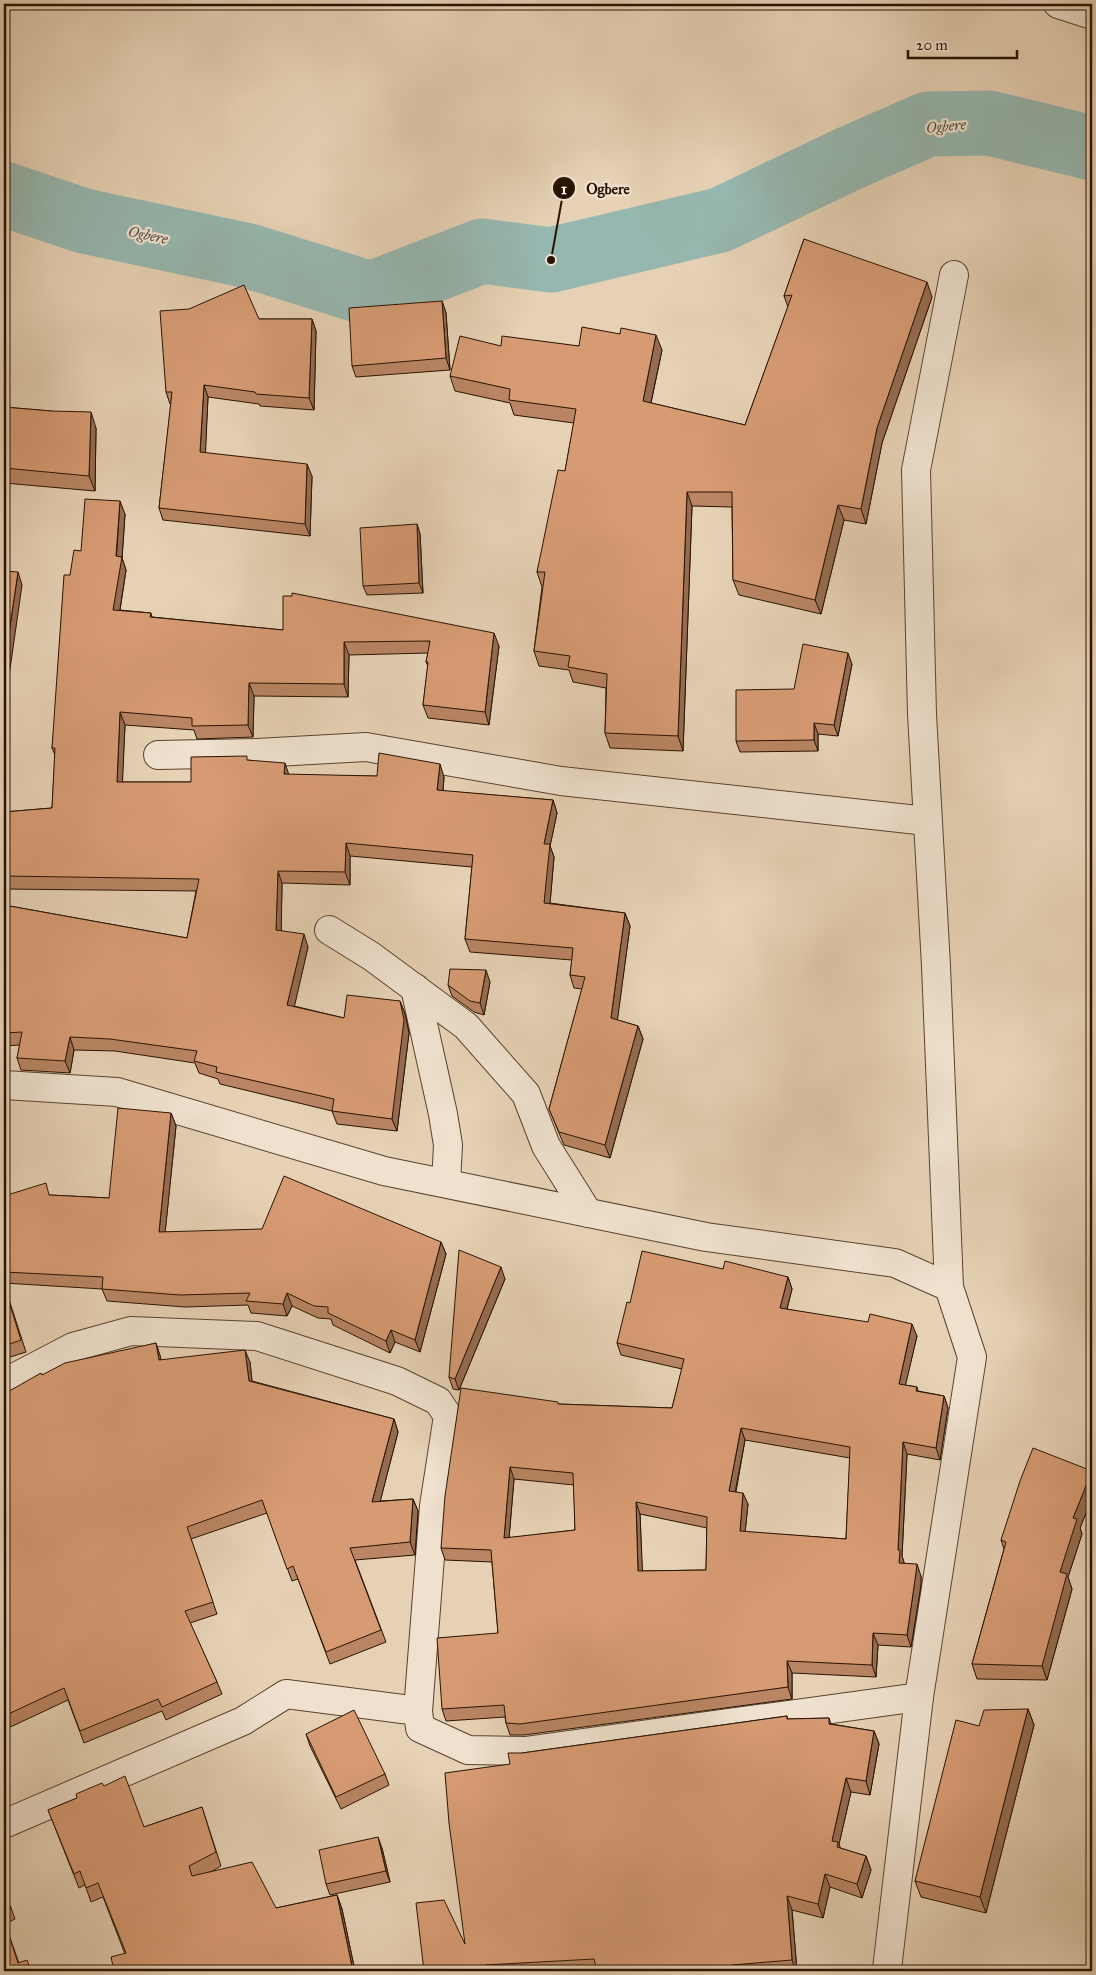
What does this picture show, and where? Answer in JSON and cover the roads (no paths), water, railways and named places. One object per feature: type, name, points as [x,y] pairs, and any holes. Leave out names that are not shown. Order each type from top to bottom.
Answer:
[{"type":"street","points":[[1058,4],[1092,15]]},
{"type":"street","points":[[887,1970],[919,1697],[972,1357],[949,1287],[936,966],[922,714],[916,470],[954,275]]},
{"type":"street","points":[[158,755],[257,753],[366,746],[561,781],[927,822]]},
{"type":"street","points":[[329,930],[371,956],[466,1026],[526,1094],[546,1146],[588,1213]]},
{"type":"street","points":[[414,988],[443,1114],[448,1145],[446,1183]]},
{"type":"street","points":[[4,1085],[116,1092],[384,1171],[706,1237],[895,1263],[949,1287]]},
{"type":"street","points":[[4,1383],[73,1347],[131,1331],[141,1331],[257,1336],[397,1381],[438,1401],[448,1416],[434,1506],[418,1711],[420,1728],[468,1750],[525,1751],[919,1697]]},
{"type":"street","points":[[4,1824],[243,1721],[286,1694],[418,1711]]},
{"type":"waterway","name":"Ogbere","points":[[4,194],[84,221],[249,256],[371,294],[482,251],[551,260],[720,220],[848,159],[928,124],[989,123],[1092,148]]},
{"type":"place","name":"Ogbere","points":[[551,260]]}]
